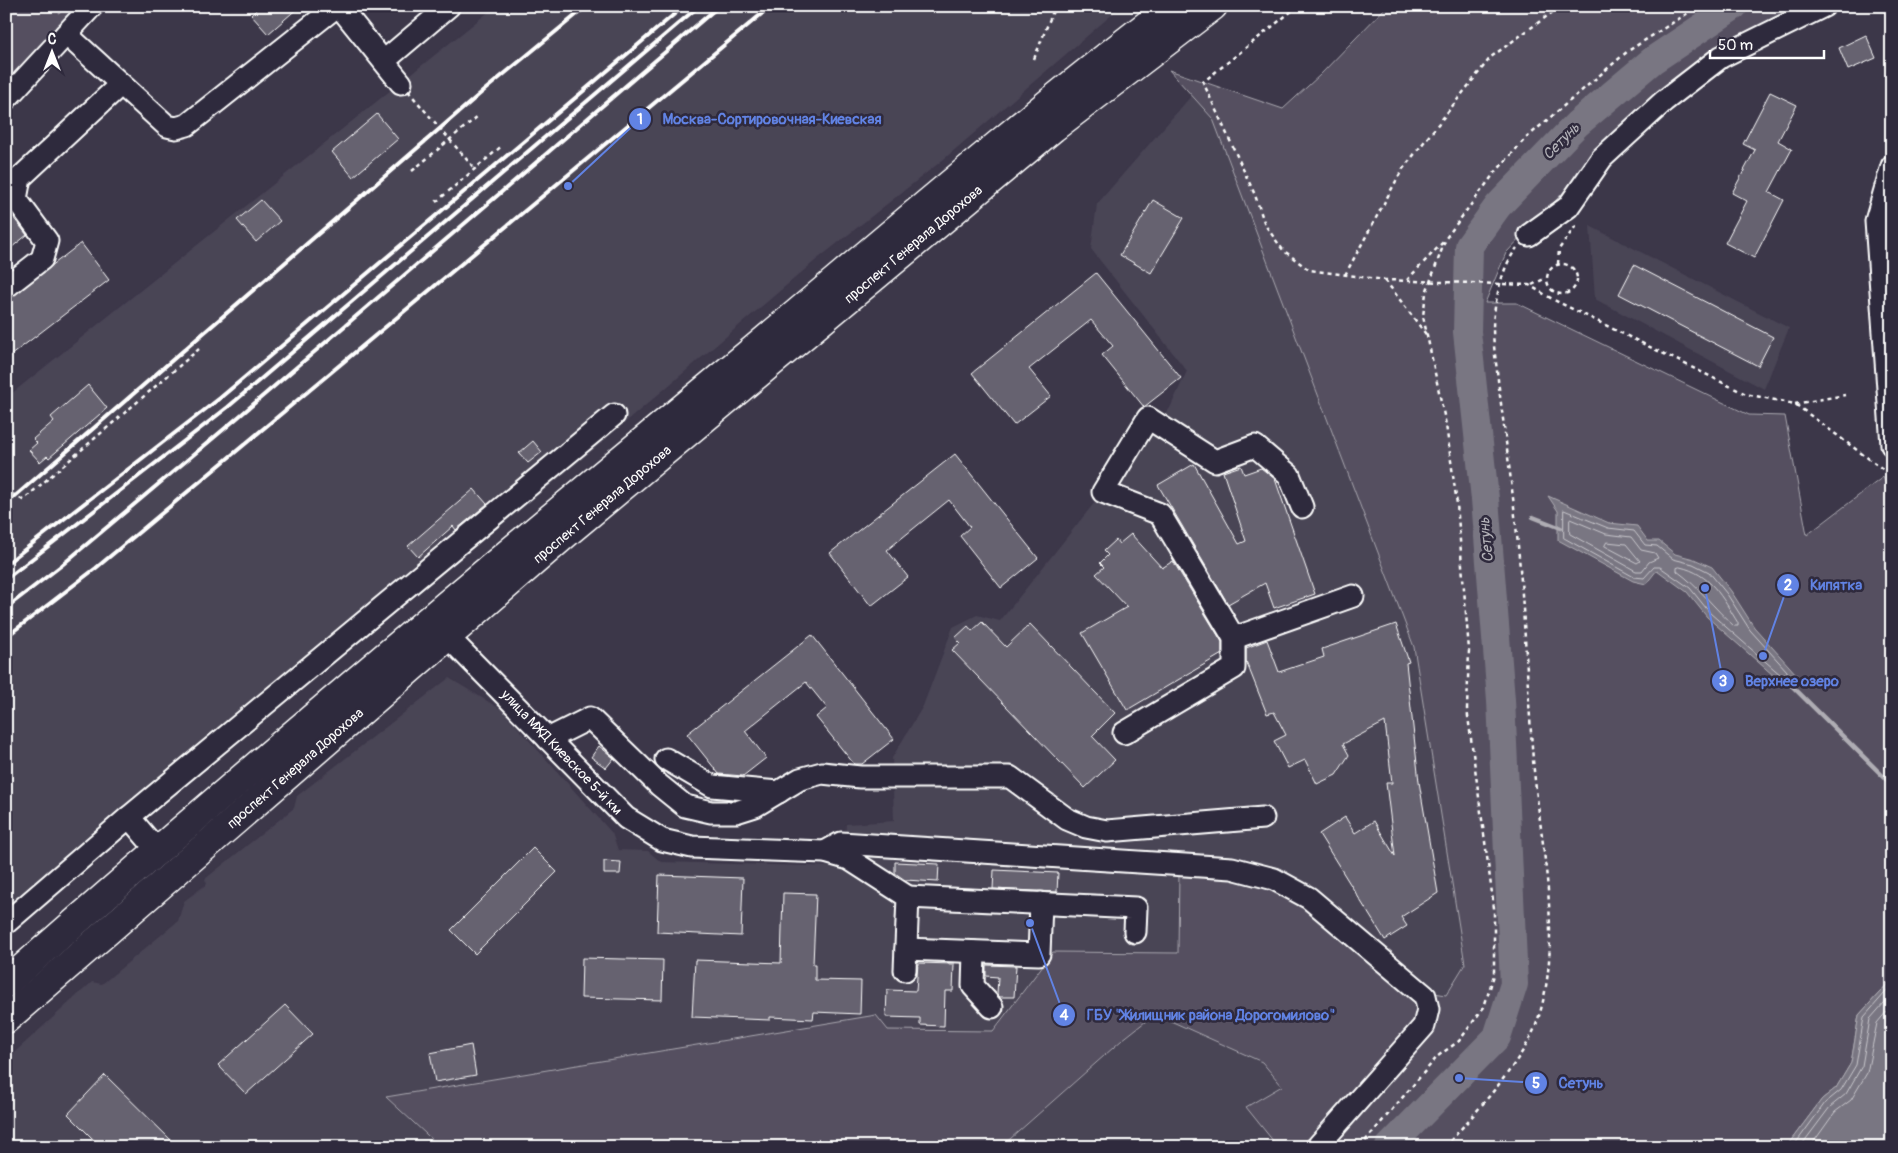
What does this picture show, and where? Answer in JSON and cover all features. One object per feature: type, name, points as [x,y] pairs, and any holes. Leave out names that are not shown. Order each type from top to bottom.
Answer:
[{"type":"main road","name":"проспект Генерала Дорохова","points":[[6,1019],[569,531],[1053,128],[1213,6]]},
{"type":"main road","name":"проспект Генерала Дорохова","points":[[6,983],[157,850],[454,596],[1042,108],[1171,7]]},
{"type":"street","points":[[6,99],[92,6]]},
{"type":"street","points":[[66,34],[167,126],[176,128],[187,125],[338,6],[405,87]]},
{"type":"street","points":[[384,62],[449,6]]},
{"type":"street","points":[[1528,235],[1568,207],[1602,158],[1671,96],[1721,57],[1824,6]]},
{"type":"street","points":[[6,287],[42,259],[47,241],[16,199],[20,178],[121,84]]},
{"type":"street","points":[[1892,166],[1876,221],[1892,445]]},
{"type":"street","points":[[6,923],[129,817],[614,415]]},
{"type":"street","points":[[1124,733],[1234,668],[1234,638],[1160,514],[1103,492],[1148,418],[1215,461],[1255,446],[1289,474],[1302,507]]},
{"type":"street","points":[[448,637],[441,620],[454,596]]},
{"type":"street","points":[[1234,638],[1353,596]]},
{"type":"street","name":"улица МЖД Киевское 5-й км","points":[[448,637],[626,818],[662,840],[692,847],[825,852]]},
{"type":"street","points":[[548,739],[590,718],[659,785],[685,806],[711,812],[736,812],[755,806],[800,779],[822,774],[860,777],[1010,777],[1067,819],[1086,828],[1107,831],[1263,818]]},
{"type":"street","points":[[666,759],[712,786],[779,792]]},
{"type":"street","points":[[129,817],[157,850]]},
{"type":"street","points":[[825,852],[841,843],[1232,868],[1274,879],[1309,898],[1425,996],[1428,1009],[1424,1026],[1317,1147]]},
{"type":"street","points":[[825,852],[849,859],[908,897],[1136,908],[1135,932]]},
{"type":"street","points":[[908,897],[905,959],[974,952],[1040,954],[1041,903]]},
{"type":"street","points":[[974,952],[973,986],[992,1007]]},
{"type":"path","points":[[1034,60],[1055,6]]},
{"type":"path","points":[[1298,6],[1203,82],[1255,196],[1265,226],[1283,250],[1309,270],[1385,280],[1432,283],[1531,285],[1546,278],[1550,269],[1558,264],[1568,265],[1575,272],[1575,286],[1568,293],[1558,293],[1550,288],[1546,278]]},
{"type":"path","points":[[1346,275],[1402,170],[1491,57],[1561,6]]},
{"type":"path","points":[[1407,280],[1446,238],[1493,175],[1525,139],[1628,51],[1699,6]]},
{"type":"path","points":[[405,87],[474,168]]},
{"type":"path","points":[[412,172],[478,116]]},
{"type":"path","points":[[436,202],[503,145]]},
{"type":"path","points":[[1445,1147],[1478,1110],[1529,1042],[1544,999],[1550,935],[1545,852],[1534,764],[1516,524],[1496,362],[1494,316],[1501,283],[1510,256],[1528,235]]},
{"type":"path","points":[[1360,1147],[1438,1056],[1458,1041],[1484,1007],[1494,975],[1494,908],[1467,709],[1469,650],[1457,504],[1446,425],[1423,316],[1426,293],[1432,283],[1446,238]]},
{"type":"path","points":[[1385,280],[1428,337]]},
{"type":"path","points":[[1531,285],[1554,300],[1746,394],[1795,404],[1845,394]]},
{"type":"path","points":[[1554,300],[1558,293]]},
{"type":"path","points":[[7,491],[16,494],[23,500],[199,349]]},
{"type":"path","points":[[1795,404],[1892,476]]},
{"type":"shaded area","points":[[6,6],[78,6],[6,84]]},
{"type":"shaded area","points":[[496,6],[1122,6],[944,159],[815,261],[593,450],[136,826],[6,938],[6,398]]},
{"type":"shaded area","points":[[1387,6],[1828,6],[1779,26],[1592,162],[1506,253],[1485,303],[1517,303],[1749,415],[1785,416],[1807,535],[1883,477],[1892,497],[1892,979],[1859,1015],[1851,1063],[1836,1088],[1822,1099],[1786,1147],[1278,1147],[1246,1107],[1282,1086],[1262,1062],[1155,1014],[1122,1040],[1001,1147],[440,1147],[386,1097],[876,1015],[888,1030],[993,1031],[1053,952],[1178,953],[1179,871],[1252,881],[1310,908],[1405,988],[1446,995],[1465,964],[1414,647],[1213,119],[1169,70],[1283,109],[1320,75]]},
{"type":"shaded area","points":[[1192,95],[1213,119],[1414,647],[1465,964],[1446,996],[1405,988],[1179,872],[1178,953],[1053,952],[993,1031],[888,1030],[387,1097],[440,1147],[6,1147],[6,1060],[92,982],[102,984],[178,921],[184,901],[207,884],[205,879],[294,808],[297,796],[449,678],[502,710],[612,833],[618,850],[648,851],[661,862],[843,867],[846,824],[894,821],[892,758],[923,706],[953,627],[977,615],[1000,621],[1170,408],[1187,371],[1091,249],[1097,204]]},
{"type":"shaded area","points":[[1590,226],[1789,328],[1764,389],[1595,299]]},
{"type":"shaded area","points":[[1155,1014],[1262,1062],[1282,1086],[1247,1107],[1278,1147],[1001,1147],[1122,1040]]},
{"type":"water","points":[[1548,496],[1609,523],[1637,526],[1648,541],[1659,541],[1675,554],[1694,559],[1712,567],[1731,591],[1754,627],[1797,675],[1782,683],[1707,617],[1687,592],[1657,570],[1646,584],[1633,581],[1558,540],[1558,511]]},
{"type":"water","points":[[1892,979],[1892,1147],[1786,1147],[1822,1099],[1836,1088],[1851,1063],[1859,1015]]},
{"type":"building","points":[[260,6],[300,6],[268,34],[251,15]]},
{"type":"building","points":[[1866,35],[1876,58],[1848,70],[1839,48]]},
{"type":"building","points":[[1770,92],[1797,105],[1778,141],[1792,149],[1769,192],[1784,200],[1754,258],[1725,243],[1747,201],[1732,193],[1755,150],[1743,144]]},
{"type":"building","points":[[377,114],[398,139],[353,177],[332,152]]},
{"type":"building","points":[[261,200],[280,221],[256,242],[237,220]]},
{"type":"building","points":[[1153,200],[1184,218],[1151,273],[1120,255]]},
{"type":"building","points":[[6,208],[27,235],[6,252]]},
{"type":"building","points":[[81,243],[109,280],[6,359],[6,301]]},
{"type":"building","points":[[1634,265],[1773,337],[1758,366],[1619,294]]},
{"type":"building","points":[[1096,273],[1181,378],[1144,407],[1102,355],[1113,346],[1091,320],[1029,369],[1051,396],[1014,425],[972,373]]},
{"type":"building","points":[[88,385],[107,408],[49,458],[47,456],[40,462],[29,450],[37,443],[33,439],[54,421],[51,417]]},
{"type":"building","points":[[533,441],[542,452],[528,463],[519,453]]},
{"type":"building","points":[[955,454],[1038,558],[1001,588],[960,536],[970,527],[949,500],[887,550],[908,577],[871,606],[830,553]]},
{"type":"building","points":[[1194,464],[1239,544],[1246,541],[1223,472],[1241,466],[1244,474],[1261,468],[1275,479],[1315,594],[1274,608],[1265,583],[1228,604],[1158,485]]},
{"type":"building","points":[[474,489],[487,504],[456,530],[453,526],[418,557],[408,546]]},
{"type":"building","points":[[1131,534],[1162,568],[1173,561],[1222,642],[1222,654],[1127,710],[1082,633],[1127,607],[1096,574],[1104,567],[1100,563],[1108,555],[1104,551],[1116,540],[1119,544]]},
{"type":"building","points":[[982,622],[1006,647],[1030,624],[1115,713],[1092,736],[1115,760],[1085,788],[952,650],[960,643],[955,638],[968,626],[972,631]]},
{"type":"building","points":[[1396,624],[1409,662],[1406,663],[1419,782],[1438,893],[1401,917],[1407,926],[1385,940],[1319,834],[1345,817],[1355,833],[1374,821],[1395,856],[1386,783],[1392,783],[1385,722],[1343,744],[1349,755],[1336,775],[1317,784],[1305,760],[1288,768],[1274,741],[1286,735],[1274,712],[1267,714],[1246,661],[1246,648],[1267,640],[1279,672],[1324,657],[1322,649]]},
{"type":"building","points":[[812,635],[894,739],[862,764],[854,764],[816,717],[827,708],[806,682],[745,731],[766,758],[743,776],[719,774],[687,734]]},
{"type":"building","points":[[599,746],[614,758],[606,768],[591,757]]},
{"type":"building","points":[[533,848],[557,872],[475,954],[451,930]]},
{"type":"building","points":[[604,861],[621,862],[620,874],[604,874]]},
{"type":"building","points":[[895,862],[939,864],[938,882],[905,880],[895,873]]},
{"type":"building","points":[[994,870],[1058,873],[1057,892],[993,889]]},
{"type":"building","points":[[659,875],[743,878],[741,936],[657,932]]},
{"type":"building","points":[[783,893],[816,894],[813,964],[815,964],[815,980],[861,981],[860,1014],[814,1012],[813,1019],[770,1017],[770,1020],[692,1017],[695,960],[781,963]]},
{"type":"building","points":[[582,958],[663,960],[662,1000],[581,998]]},
{"type":"building","points":[[918,963],[954,964],[953,991],[945,991],[944,1026],[920,1025],[920,1018],[886,1017],[887,990],[916,991]]},
{"type":"building","points":[[986,965],[1016,966],[1014,997],[1000,997],[997,994],[998,977],[986,976]]},
{"type":"building","points":[[285,1005],[313,1034],[246,1094],[218,1065]]},
{"type":"building","points":[[471,1045],[476,1075],[435,1082],[430,1053]]},
{"type":"building","points":[[105,1075],[178,1147],[101,1147],[68,1114]]},
{"type":"waterway","name":"Сетунь","points":[[1389,1147],[1497,1037],[1514,984],[1501,700],[1485,499],[1467,332],[1469,246],[1498,206],[1577,124],[1653,60],[1734,6]]},
{"type":"waterway","points":[[1485,499],[1497,504]]},
{"type":"waterway","points":[[1533,517],[1561,528]]},
{"type":"waterway","points":[[1783,677],[1892,785]]},
{"type":"railway","points":[[6,504],[481,93],[587,6]]},
{"type":"railway","points":[[6,564],[220,398],[684,6]]},
{"type":"railway","points":[[6,579],[228,407],[699,6]]},
{"type":"railway","points":[[6,608],[62,565],[236,419],[719,6]]},
{"type":"railway","points":[[6,637],[96,568],[771,6]]},
{"type":"place","name":"Москва-Сортировочная-Киевская","points":[[568,186]]},
{"type":"place","name":"Верхнее озеро","points":[[1705,588]]},
{"type":"place","name":"Кипятка","points":[[1763,656]]},
{"type":"place","name":"ГБУ \"Жилищник района Дорогомилово\"","points":[[1030,923]]},
{"type":"place","name":"Сетунь","points":[[1459,1078]]}]
